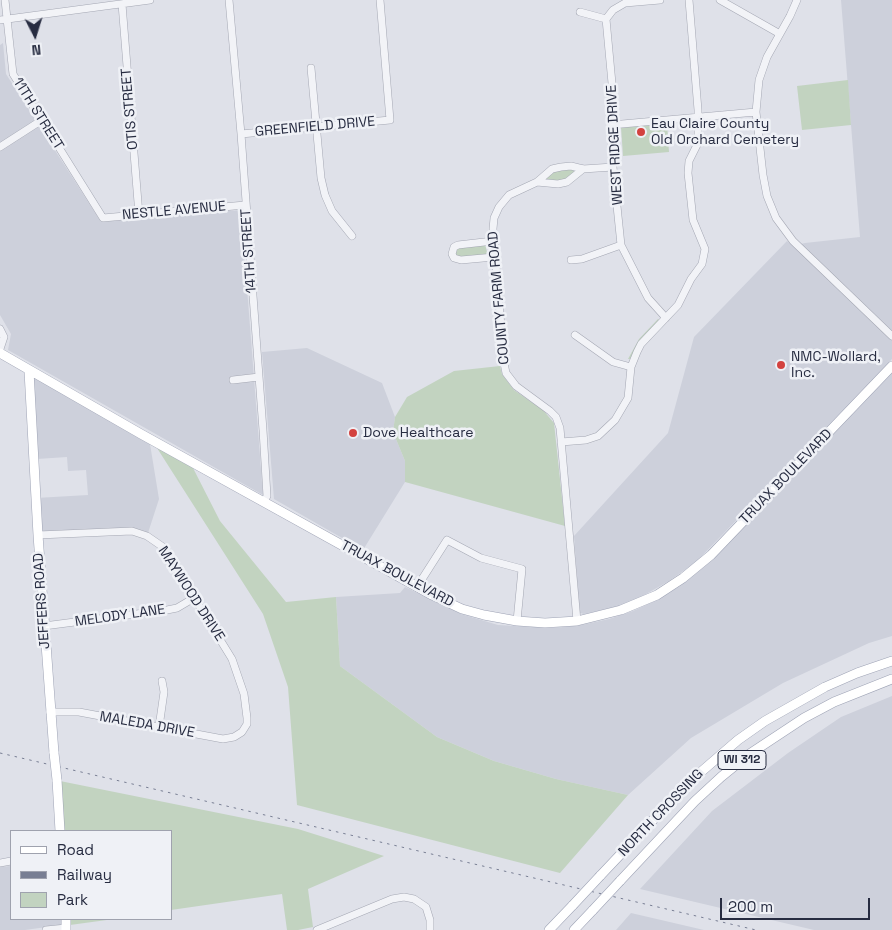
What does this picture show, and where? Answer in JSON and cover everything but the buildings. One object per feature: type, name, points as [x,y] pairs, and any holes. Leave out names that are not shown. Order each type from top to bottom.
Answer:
[{"type":"main road","name":"TRUAX BOULEVARD","points":[[0,353],[29,371],[417,587],[462,609],[517,622],[545,623],[576,621],[621,610],[640,603],[671,587],[700,566],[892,366]]},
{"type":"main road","name":"JEFFERS ROAD","points":[[29,371],[44,626],[60,830]]},
{"type":"main road","name":"NORTH CROSSING","points":[[550,930],[687,784],[738,740],[788,707],[825,687],[892,661]]},
{"type":"main road","name":"NORTH CROSSING","points":[[574,930],[695,801],[748,755],[804,718],[842,699],[892,679]]},
{"type":"street","name":"11TH STREET","points":[[5,0],[4,20],[12,74],[103,218]]},
{"type":"street","points":[[80,0],[82,9]]},
{"type":"street","points":[[4,20],[150,0]]},
{"type":"street","name":"14TH STREET","points":[[229,0],[259,377],[267,496],[264,502]]},
{"type":"street","name":"GREENFIELD DRIVE","points":[[241,134],[390,120],[380,0]]},
{"type":"street","points":[[580,12],[606,19],[613,10],[625,3],[660,0]]},
{"type":"street","points":[[562,442],[586,440],[598,436],[615,420],[628,398],[631,367],[641,344],[678,306],[691,279],[702,264],[704,256],[703,242],[693,220],[688,173],[690,161],[697,145],[698,117],[689,0]]},
{"type":"street","points":[[720,0],[780,34]]},
{"type":"street","points":[[797,0],[762,68],[759,80],[756,112],[764,186],[776,218],[794,242],[892,336]]},
{"type":"street","name":"OTIS STREET","points":[[122,4],[138,215]]},
{"type":"street","name":"WEST RIDGE DRIVE","points":[[606,19],[613,94],[611,125],[613,167],[621,245],[648,298],[666,318]]},
{"type":"street","points":[[311,68],[320,178],[332,211],[352,236]]},
{"type":"street","points":[[611,125],[756,112]]},
{"type":"street","points":[[0,147],[42,120]]},
{"type":"street","name":"COUNTY FARM ROAD","points":[[576,621],[562,442],[558,421],[554,414],[544,405],[516,386],[506,373],[494,257],[494,218],[499,206],[509,195],[537,182],[552,169],[572,166],[583,169],[613,167]]},
{"type":"street","name":"COUNTY FARM ROAD","points":[[537,182],[558,184],[567,182],[583,169]]},
{"type":"street","name":"NESTLE AVENUE","points":[[103,218],[245,205]]},
{"type":"street","points":[[493,241],[458,245],[454,247],[452,254],[454,258],[461,260],[494,257]]},
{"type":"street","points":[[571,260],[582,259],[621,245]]},
{"type":"street","points":[[0,329],[4,337],[0,349]]},
{"type":"street","points":[[575,335],[613,362],[631,367]]},
{"type":"street","points":[[233,380],[259,377]]},
{"type":"street","name":"MAYWOOD DRIVE","points":[[38,535],[122,531],[148,536],[163,547],[226,648],[238,672],[247,710],[247,724],[242,732]]},
{"type":"street","points":[[417,587],[447,540],[481,558],[522,569],[517,622]]},
{"type":"street","name":"MELODY LANE","points":[[44,626],[167,610],[177,608],[194,598]]},
{"type":"street","points":[[159,726],[164,692],[162,681]]},
{"type":"street","name":"MALEDA DRIVE","points":[[50,712],[79,712],[223,739],[234,737],[242,732]]},
{"type":"street","points":[[317,930],[392,899],[404,897],[414,899],[426,907],[430,920],[430,930]]},
{"type":"street","points":[[46,930],[66,925]]},
{"type":"shaded area","points":[[841,0],[892,0],[892,359],[696,562],[669,581],[639,598],[623,605],[584,614],[580,613],[574,536],[668,433],[694,337],[787,241],[793,246],[860,237]]},
{"type":"shaded area","points":[[3,43],[6,74],[101,222],[241,210],[263,495],[8,350],[11,334],[0,315],[0,45]]},
{"type":"shaded area","points":[[307,348],[382,383],[395,417],[393,432],[405,461],[405,482],[363,550],[274,499],[262,352]]},
{"type":"shaded area","points":[[892,372],[892,636],[869,643],[783,683],[691,738],[628,795],[556,779],[494,761],[437,737],[340,666],[336,597],[400,593],[405,587],[461,614],[498,625],[553,628],[609,619],[659,599],[680,586],[721,551]]},
{"type":"shaded area","points":[[33,376],[150,444],[159,499],[147,536],[139,533],[38,535],[36,498],[88,495],[86,470],[68,471],[67,457],[37,459]]},
{"type":"shaded area","points":[[892,696],[892,930],[814,930],[640,889],[712,811],[788,753],[841,717]]},
{"type":"shaded area","points":[[10,866],[10,920],[62,920],[61,925],[25,930],[0,930],[0,867]]},
{"type":"shaded area","points":[[631,913],[704,930],[616,930]]},
{"type":"green space","points":[[848,80],[851,125],[802,130],[797,86]]},
{"type":"green space","points":[[667,124],[669,152],[623,156],[621,127]]},
{"type":"green space","points":[[561,169],[577,170],[572,176],[562,181],[543,181],[552,172]]},
{"type":"green space","points":[[485,244],[486,255],[459,258],[455,255],[455,249]]},
{"type":"green space","points":[[658,319],[640,340],[630,359],[628,359],[639,339]]},
{"type":"green space","points":[[500,366],[502,374],[514,390],[543,410],[554,423],[565,526],[405,482],[405,461],[393,432],[395,417],[407,397],[454,371]]},
{"type":"green space","points":[[157,448],[193,468],[220,521],[286,602],[336,597],[340,666],[437,737],[494,761],[556,779],[628,795],[560,873],[297,805],[288,687],[263,614]]},
{"type":"green space","points":[[60,781],[298,829],[384,856],[308,889],[313,927],[287,930],[282,894],[172,910],[172,830],[64,830]]},
{"type":"green space","points":[[70,920],[107,920],[70,925]]},
{"type":"railway","points":[[0,753],[756,930]]},
{"type":"place","name":"Eau Claire County Old Orchard Cemetery","points":[[641,132]]},
{"type":"place","name":"NMC-Wollard, Inc.","points":[[781,365]]},
{"type":"place","name":"Dove Healthcare","points":[[353,433]]}]
